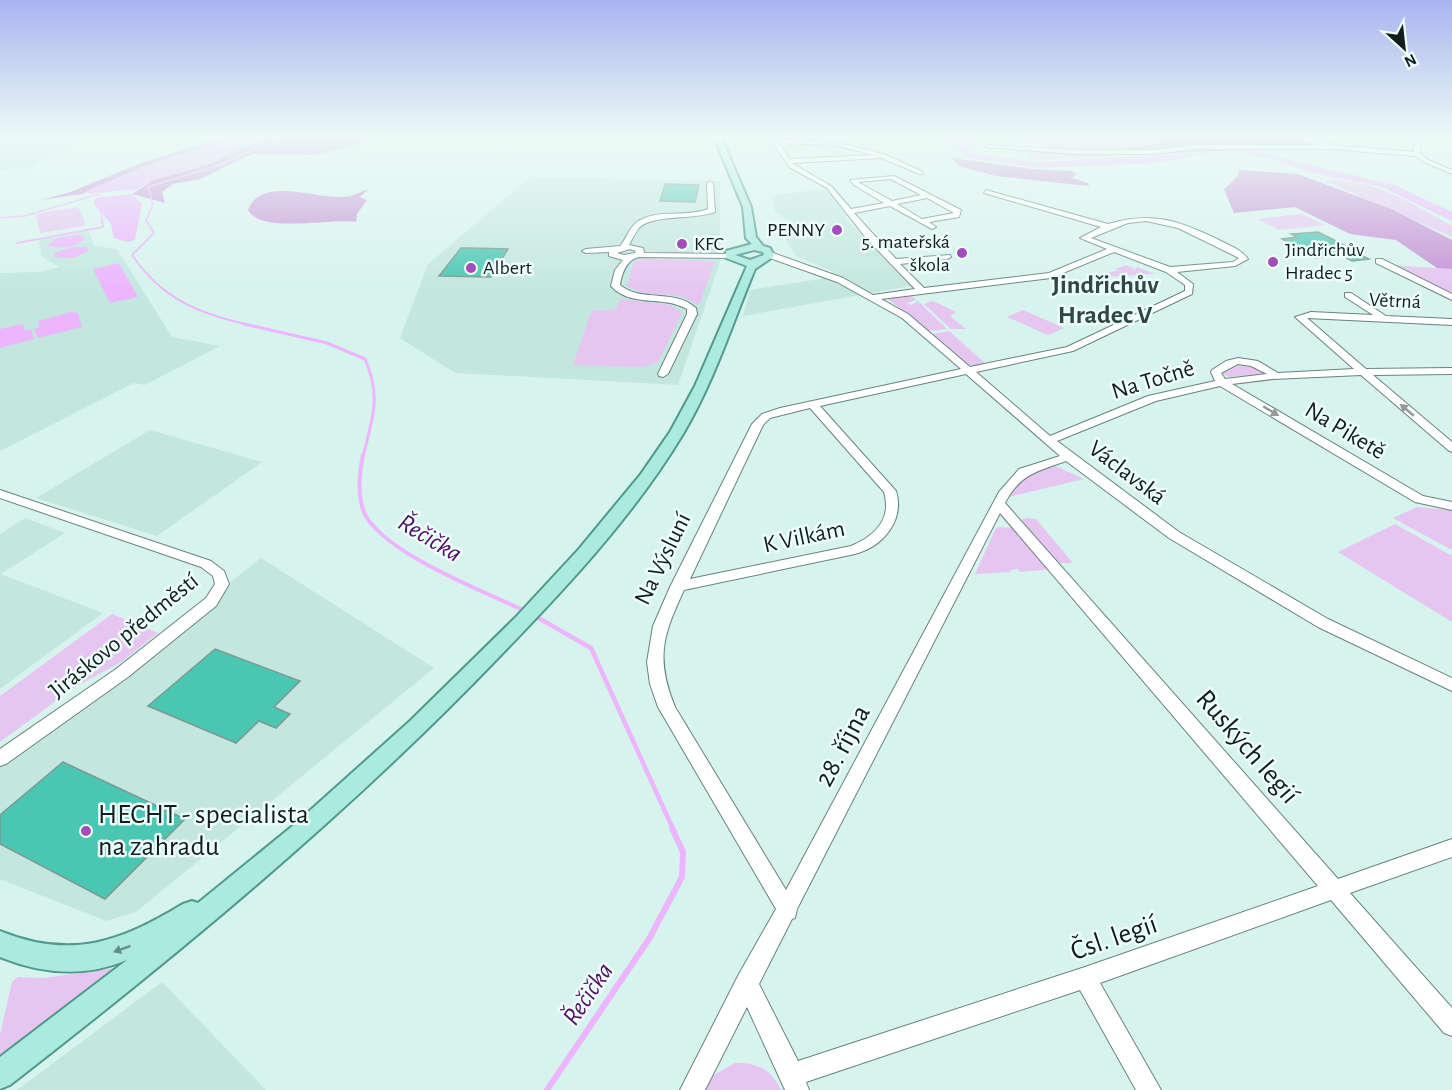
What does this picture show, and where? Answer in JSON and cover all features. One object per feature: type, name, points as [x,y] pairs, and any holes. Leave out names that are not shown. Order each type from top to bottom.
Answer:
[{"type":"main road","points":[[0,1075],[138,969],[263,866],[426,719],[540,605],[628,500],[672,441],[707,374],[733,309],[744,288],[749,268],[762,259],[767,250],[759,247],[751,238],[747,207],[738,188]]},
{"type":"main road","points":[[733,309],[739,268],[734,253],[741,196]]},
{"type":"main road","points":[[734,253],[759,247]]},
{"type":"main road","points":[[734,253],[762,259]]},
{"type":"main road","points":[[0,944],[23,956],[49,959],[92,958],[116,952],[168,928],[263,866]]},
{"type":"street","points":[[616,252],[632,237],[637,225],[648,220],[702,215],[712,210],[710,188]]},
{"type":"street","points":[[831,188],[848,212],[920,289]]},
{"type":"street","points":[[864,188],[932,227]]},
{"type":"street","points":[[912,188],[958,212],[956,215],[921,221]]},
{"type":"street","points":[[986,192],[1111,227]]},
{"type":"street","points":[[848,212],[929,196]]},
{"type":"street","points":[[1140,218],[1159,218],[1224,248],[1240,254],[1244,259],[1235,264],[1222,263],[1169,270],[1084,238],[1140,218]]},
{"type":"street","points":[[632,237],[638,251]]},
{"type":"street","points":[[1222,263],[1226,256],[1224,248]]},
{"type":"street","points":[[874,297],[920,289],[1051,275],[1112,250]]},
{"type":"street","points":[[638,251],[620,270],[615,286],[619,291],[642,297],[669,298],[684,302],[691,308],[692,314],[663,375]]},
{"type":"street","points":[[616,252],[734,253]]},
{"type":"street","points":[[616,252],[629,258]]},
{"type":"street","points":[[616,252],[620,270]]},
{"type":"street","points":[[894,262],[947,257]]},
{"type":"street","name":"Václavská","points":[[762,259],[800,265],[840,280],[911,319],[1068,457],[1139,512],[1214,560],[1323,623],[1452,684]]},
{"type":"street","points":[[1380,261],[1452,297]]},
{"type":"street","name":"Na Výsluní","points":[[788,911],[662,697],[654,660],[656,640],[677,587],[759,422],[772,413],[1070,349],[1189,292],[1189,284],[1169,270]]},
{"type":"street","points":[[1348,295],[1384,318]]},
{"type":"street","name":"Větrná","points":[[1300,317],[1311,315],[1452,322]]},
{"type":"street","name":"Na Piketě","points":[[1300,317],[1452,448]]},
{"type":"street","points":[[1221,382],[1216,372],[1220,368],[1239,362],[1258,363],[1275,375]]},
{"type":"street","name":"Na Piketě","points":[[1275,375],[1452,371]]},
{"type":"street","name":"Na Točně","points":[[1048,440],[1067,435],[1165,394],[1221,382],[1275,375]]},
{"type":"street","name":"Na Piketě","points":[[1221,382],[1419,499],[1436,505],[1452,506]]},
{"type":"street","name":"K Vilkám","points":[[677,587],[855,550],[866,546],[885,530],[893,508],[890,491],[812,404]]},
{"type":"street","name":"28. října","points":[[692,1090],[1011,483],[1023,472],[1068,457]]},
{"type":"street","name":"Jiráskovo předměstí","points":[[0,494],[206,564],[219,574],[222,584],[211,602],[122,673],[0,759]]},
{"type":"street","name":"Ruských legií","points":[[1000,505],[1452,1025]]},
{"type":"street","name":"Čsl. legií","points":[[794,1083],[1452,848]]},
{"type":"street","points":[[1084,978],[1149,1090]]},
{"type":"street","points":[[747,982],[794,1083]]},
{"type":"shaded area","points":[[80,188],[96,188],[82,194],[40,200]]},
{"type":"shaded area","points":[[93,188],[140,188],[89,194],[86,191]]},
{"type":"shaded area","points":[[142,188],[168,188],[162,192],[165,203],[132,194]]},
{"type":"shaded area","points":[[517,188],[720,188],[720,262],[678,385],[455,373],[400,338],[428,264]]},
{"type":"shaded area","points":[[827,188],[847,216],[845,217],[910,286],[743,316],[750,290],[820,279],[834,272],[796,256],[776,224],[792,223],[775,212],[771,196]]},
{"type":"shaded area","points":[[1335,188],[1391,209],[1452,240],[1452,269],[1437,268],[1396,240],[1350,234],[1295,207],[1234,213],[1224,189]]},
{"type":"shaded area","points":[[1341,188],[1376,188],[1392,194],[1452,226],[1452,237]]},
{"type":"shaded area","points":[[1384,188],[1401,188],[1452,212],[1452,221]]},
{"type":"shaded area","points":[[369,189],[360,197],[367,200],[357,214],[356,222],[281,223],[255,217],[248,210],[254,200],[276,191],[342,197]]},
{"type":"shaded area","points":[[132,194],[142,204],[135,240],[128,242],[114,238],[111,224],[94,204],[95,198]]},
{"type":"shaded area","points":[[78,207],[85,222],[83,226],[40,233],[36,216],[40,213]]},
{"type":"shaded area","points":[[1302,214],[1325,225],[1279,230],[1257,219]]},
{"type":"shaded area","points":[[89,231],[94,246],[117,249],[172,337],[220,346],[145,385],[134,383],[0,451],[0,273],[40,272],[59,267],[41,256],[39,240]]},
{"type":"shaded area","points":[[80,235],[85,239],[72,246],[47,245],[60,237]]},
{"type":"shaded area","points":[[73,247],[85,247],[90,250],[74,258],[53,257],[56,252]]},
{"type":"shaded area","points":[[646,259],[715,261],[699,305],[680,296],[643,293],[627,286],[634,262]]},
{"type":"shaded area","points":[[119,263],[138,297],[110,303],[93,269]]},
{"type":"shaded area","points":[[1125,265],[1134,268],[1133,272],[1137,267],[1155,274],[1105,277],[1110,272],[1123,270],[1114,270]]},
{"type":"shaded area","points":[[1389,265],[1452,269],[1452,292],[1449,292]]},
{"type":"shaded area","points":[[910,294],[916,300],[907,303],[912,305],[918,301],[947,329],[929,331],[888,299]]},
{"type":"shaded area","points":[[621,299],[670,305],[682,313],[658,362],[643,367],[573,365],[592,310],[615,310]]},
{"type":"shaded area","points":[[933,301],[956,312],[950,316],[966,329],[951,329],[924,304]]},
{"type":"shaded area","points":[[1023,310],[1064,328],[1048,335],[1007,317]]},
{"type":"shaded area","points":[[71,312],[78,313],[82,327],[38,338],[34,329],[40,327],[38,321]]},
{"type":"shaded area","points":[[23,324],[25,331],[31,329],[34,339],[0,348],[0,329]]},
{"type":"shaded area","points":[[949,331],[987,365],[969,365],[933,334]]},
{"type":"shaded area","points":[[1242,364],[1265,371],[1261,374],[1229,377],[1222,374]]},
{"type":"shaded area","points":[[150,430],[262,462],[157,536],[36,498]]},
{"type":"shaded area","points":[[1055,466],[1084,479],[1009,497],[1022,480]]},
{"type":"shaded area","points":[[1417,507],[1452,510],[1452,550],[1393,518]]},
{"type":"shaded area","points":[[25,518],[65,533],[1,574],[103,613],[0,689],[0,534]]},
{"type":"shaded area","points":[[1036,519],[1073,563],[1057,563],[1021,520]]},
{"type":"shaded area","points":[[1395,524],[1452,556],[1452,622],[1338,552]]},
{"type":"shaded area","points":[[996,528],[1013,528],[1052,569],[1020,572],[1018,569],[1010,570],[1011,572],[975,574]]},
{"type":"shaded area","points":[[261,558],[434,668],[136,912],[106,921],[0,879],[0,761]]},
{"type":"shaded area","points":[[112,614],[158,633],[121,662],[75,687],[0,742],[0,696]]},
{"type":"shaded area","points":[[114,968],[119,972],[0,1062],[0,1035],[12,982],[18,977],[44,978]]},
{"type":"shaded area","points":[[162,982],[266,1090],[17,1090]]},
{"type":"shaded area","points":[[735,1063],[750,1064],[763,1069],[773,1077],[781,1090],[705,1090],[714,1075]]},
{"type":"building","points":[[664,188],[698,188],[695,202],[660,201]]},
{"type":"building","points":[[1318,232],[1369,259],[1352,261],[1341,255],[1316,258],[1282,239],[1297,237],[1291,234]]},
{"type":"building","name":"Albert","points":[[461,248],[508,249],[491,277],[439,276]]},
{"type":"building","points":[[215,649],[300,681],[274,707],[290,714],[276,728],[259,721],[236,743],[148,706]]},
{"type":"building","name":"HECHT - specialista na zahradu","points":[[63,762],[185,819],[105,899],[0,844],[0,815]]},
{"type":"waterway","name":"Řečička","points":[[146,220],[153,204],[148,188]]},
{"type":"waterway","points":[[0,218],[25,216],[99,194]]},
{"type":"waterway","points":[[100,208],[102,221]]},
{"type":"waterway","points":[[17,243],[103,227],[102,220]]},
{"type":"waterway","name":"Řečička","points":[[146,220],[154,233],[132,255],[156,283],[169,294],[198,310],[250,325]]},
{"type":"waterway","name":"Řečička","points":[[244,324],[327,343],[365,359],[373,385],[374,408],[363,457]]},
{"type":"waterway","name":"Řečička","points":[[363,455],[360,479],[361,503],[367,518],[380,532],[397,546],[440,572],[525,611]]},
{"type":"waterway","name":"Řečička","points":[[535,616],[545,622]]},
{"type":"waterway","name":"Řečička","points":[[542,620],[591,648],[673,829]]},
{"type":"waterway","name":"Řečička","points":[[547,1090],[649,939],[682,877],[683,852],[672,828]]},
{"type":"place","name":"PENNY","points":[[837,230]]},
{"type":"place","name":"KFC","points":[[682,244]]},
{"type":"place","name":"5. mateřská škola","points":[[962,253]]},
{"type":"place","name":"Jindřichův Hradec 5","points":[[1273,262]]},
{"type":"place","name":"Albert","points":[[471,268]]},
{"type":"place","name":"HECHT - specialista na zahradu","points":[[86,831]]},
{"type":"district","name":"Jindřichův Hradec V","points":[[1105,300]]}]
